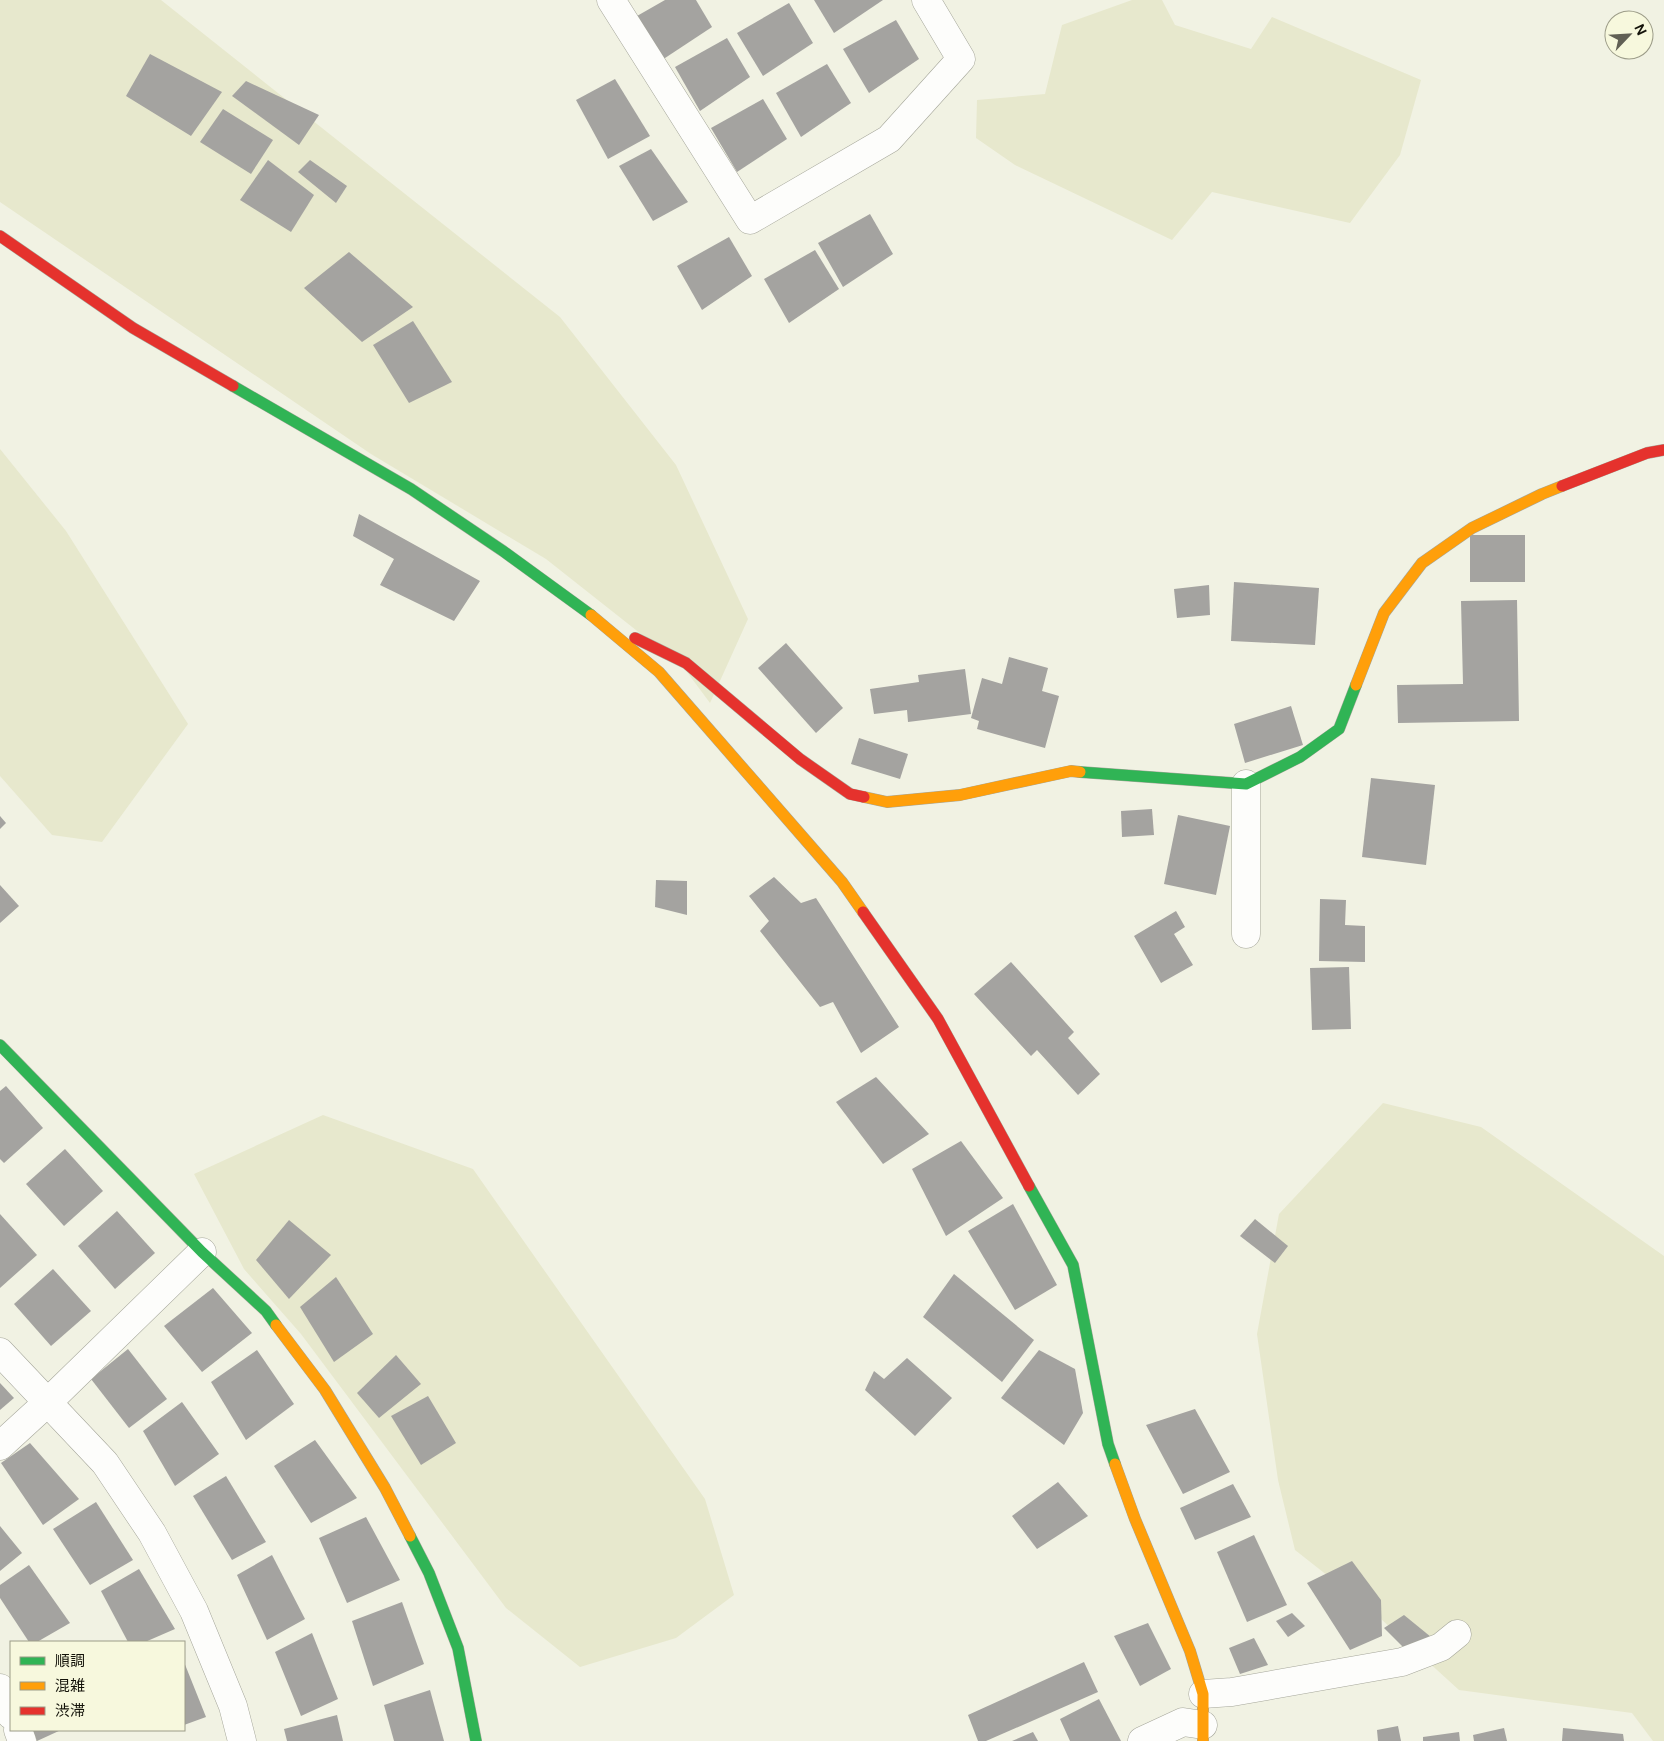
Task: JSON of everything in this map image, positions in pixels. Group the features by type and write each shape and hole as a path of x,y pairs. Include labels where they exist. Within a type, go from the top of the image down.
{"street":[{"path":"611,0 750,220 889,139 961,59 926,0"},
{"path":"0,236 133,328 411,489 503,551 600,621 659,672 842,882 938,1019 1073,1264 1108,1444 1135,1519 1190,1651 1204,1694 1203,1733 1183,1722 1142,1741"},
{"path":"600,621 686,663 800,759 850,794 887,802 960,795 1071,771 1246,784 1300,757 1339,729 1384,613 1422,563 1472,528 1542,494 1647,453 1664,450"},
{"path":"1246,784 1246,934"},
{"path":"0,1045 202,1252 266,1311 325,1390 385,1488 429,1573 458,1648 476,1741"},
{"path":"0,1446 48,1402 202,1252"},
{"path":"0,1352 105,1463 152,1533 194,1610 233,1706 242,1741"},
{"path":"1204,1694 1232,1692 1402,1662 1441,1647 1457,1634"},
{"path":"0,1688 10,1713"}],"green space":[{"path":"0,0 161,0 560,317 676,465 748,619 710,703 684,668 546,559 371,454 0,202"},
{"path":"1132,0 1162,0 1175,25 1251,49 1272,17 1421,80 1400,155 1350,223 1212,192 1172,240 1015,165 976,138 977,100 1045,94 1062,25"},
{"path":"0,449 66,531 188,724 102,842 52,835 0,776"},
{"path":"1383,1103 1481,1127 1664,1256 1664,1741 1653,1741 1632,1713 1459,1690 1370,1609 1295,1550 1278,1480 1257,1334 1279,1214"},
{"path":"323,1115 473,1169 705,1499 734,1595 676,1638 580,1667 506,1608 301,1334 244,1269 194,1174"}],"building":[{"path":"665,0 696,0 712,27 662,60 637,16"},
{"path":"814,0 883,0 834,33"},
{"path":"789,3 813,43 763,76 737,33"},
{"path":"896,20 919,59 869,93 843,49"},
{"path":"727,38 750,77 700,111 675,67"},
{"path":"150,54 222,92 191,136 126,96"},
{"path":"827,64 851,103 801,137 776,93"},
{"path":"615,79 650,136 608,159 576,100"},
{"path":"246,81 319,115 299,145 232,96"},
{"path":"763,99 787,139 737,172 711,128"},
{"path":"223,109 273,140 251,174 200,142"},
{"path":"651,149 688,202 653,221 619,166"},
{"path":"268,160 314,195 291,232 240,200"},
{"path":"310,160 347,186 336,203 298,172"},
{"path":"870,214 893,254 843,287 818,243"},
{"path":"729,237 752,276 702,310 677,266"},
{"path":"815,250 839,289 789,323 764,279"},
{"path":"349,252 413,307 362,342 304,288"},
{"path":"413,321 452,382 409,403 373,345"},
{"path":"359,514 480,581 454,621 380,585 394,559 353,536"},
{"path":"1470,535 1525,535 1525,582 1470,582"},
{"path":"1234,582 1319,588 1315,645 1231,641"},
{"path":"1209,585 1210,615 1177,618 1174,589"},
{"path":"1517,600 1519,721 1398,723 1397,685 1463,684 1461,601"},
{"path":"786,643 843,708 816,733 758,668"},
{"path":"1009,657 1048,668 1042,691 1059,696 1045,748 977,729 979,721 971,718 982,678 1002,684"},
{"path":"965,669 971,714 908,722 907,710 874,714 870,689 919,682 918,675"},
{"path":"1291,706 1303,745 1245,763 1234,724"},
{"path":"859,738 908,754 900,779 851,764"},
{"path":"1371,778 1435,785 1426,865 1362,857"},
{"path":"1152,809 1154,835 1122,837 1121,811"},
{"path":"1178,815 1230,826 1216,895 1164,884"},
{"path":"0,816 6,823 0,829"},
{"path":"774,877 801,903 816,898 899,1027 861,1053 833,1002 820,1007 760,931 769,921 749,896"},
{"path":"656,880 687,881 687,915 655,907"},
{"path":"0,885 19,906 0,923"},
{"path":"1320,899 1346,900 1345,925 1365,926 1365,962 1319,961"},
{"path":"1176,911 1185,927 1174,934 1193,965 1161,983 1134,936"},
{"path":"1011,962 1074,1032 1068,1038 1100,1074 1078,1095 1037,1050 1031,1056 974,994"},
{"path":"1349,967 1351,1029 1312,1030 1310,968"},
{"path":"876,1077 929,1134 883,1164 836,1102"},
{"path":"6,1086 43,1128 4,1163 0,1159 0,1091"},
{"path":"961,1141 1003,1198 946,1236 912,1169"},
{"path":"65,1149 103,1191 64,1226 26,1184"},
{"path":"1013,1204 1057,1285 1015,1310 968,1231"},
{"path":"117,1211 155,1253 115,1289 78,1246"},
{"path":"0,1214 37,1255 0,1288"},
{"path":"1255,1219 1288,1246 1275,1263 1240,1236"},
{"path":"289,1220 331,1255 289,1299 256,1260"},
{"path":"53,1269 91,1311 51,1346 14,1304"},
{"path":"954,1274 1034,1340 1002,1382 923,1317"},
{"path":"336,1277 373,1334 334,1362 300,1307"},
{"path":"213,1288 252,1333 202,1372 164,1326"},
{"path":"128,1349 167,1399 129,1428 91,1379"},
{"path":"257,1350 294,1404 246,1440 211,1382"},
{"path":"1039,1350 1075,1369 1083,1413 1064,1445 1001,1398"},
{"path":"396,1355 421,1384 379,1418 357,1393"},
{"path":"907,1358 952,1398 915,1436 865,1390 874,1371 884,1379"},
{"path":"0,1383 14,1398 0,1410"},
{"path":"428,1396 456,1443 421,1465 391,1416"},
{"path":"182,1402 219,1454 175,1486 143,1431"},
{"path":"1195,1409 1230,1472 1183,1494 1146,1425"},
{"path":"315,1440 357,1498 311,1523 274,1466"},
{"path":"30,1443 79,1499 43,1525 1,1463"},
{"path":"226,1476 266,1542 232,1560 193,1496"},
{"path":"1058,1482 1088,1516 1037,1549 1012,1516"},
{"path":"1233,1484 1251,1517 1195,1540 1180,1508"},
{"path":"96,1502 133,1560 90,1585 53,1529"},
{"path":"366,1517 400,1580 347,1603 319,1538"},
{"path":"0,1526 22,1553 0,1571"},
{"path":"1254,1535 1287,1605 1247,1622 1217,1552"},
{"path":"272,1555 305,1619 267,1640 237,1575"},
{"path":"1352,1561 1381,1600 1382,1636 1350,1650 1307,1583"},
{"path":"29,1565 70,1623 39,1641 28,1641 0,1598 0,1585"},
{"path":"139,1569 175,1629 147,1641 127,1641 101,1591"},
{"path":"402,1602 424,1664 373,1686 352,1621"},
{"path":"1292,1613 1305,1626 1288,1637 1276,1621"},
{"path":"1404,1615 1431,1637 1409,1653 1384,1628"},
{"path":"1148,1623 1171,1669 1140,1686 1114,1636"},
{"path":"312,1633 338,1699 301,1716 275,1652"},
{"path":"1254,1638 1268,1665 1240,1674 1229,1648"},
{"path":"1084,1662 1098,1692 986,1741 978,1741 968,1715"},
{"path":"185,1664 206,1717 185,1725"},
{"path":"430,1690 444,1741 394,1741 384,1705"},
{"path":"1099,1699 1121,1741 1070,1741 1060,1719"},
{"path":"337,1715 343,1741 287,1741 284,1729"},
{"path":"1398,1726 1401,1741 1378,1741 1377,1730"},
{"path":"1504,1728 1507,1741 1474,1741 1473,1735"},
{"path":"1563,1728 1623,1734 1624,1741 1562,1741"},
{"path":"32,1731 59,1731 37,1741"},
{"path":"1033,1732 1038,1741 1012,1741"},
{"path":"1459,1732 1460,1741 1423,1741 1423,1737"}],"traffic: fast":[{"path":"233,386 411,489 503,551 591,615"},
{"path":"1080,772 1246,784 1300,757 1339,729 1356,685"},
{"path":"0,1045 202,1252 266,1311 276,1325"},
{"path":"1029,1186 1073,1265 1108,1444 1115,1464"},
{"path":"410,1536 429,1573 458,1648 476,1741"}],"traffic: slow":[{"path":"1356,685 1384,613 1422,563 1472,528 1562,486"},
{"path":"591,615 659,672 842,882 863,912"},
{"path":"864,797 887,802 960,795 1071,771 1080,772"},
{"path":"276,1325 325,1390 385,1488 410,1536"},
{"path":"1115,1464 1135,1519 1190,1651 1203,1694 1203,1741"}],"traffic: jam":[{"path":"0,236 133,328 233,386"},
{"path":"1562,486 1647,453 1664,450"},
{"path":"635,638 686,663 800,759 850,794 864,797"},
{"path":"863,912 938,1019 1029,1186"}]}
